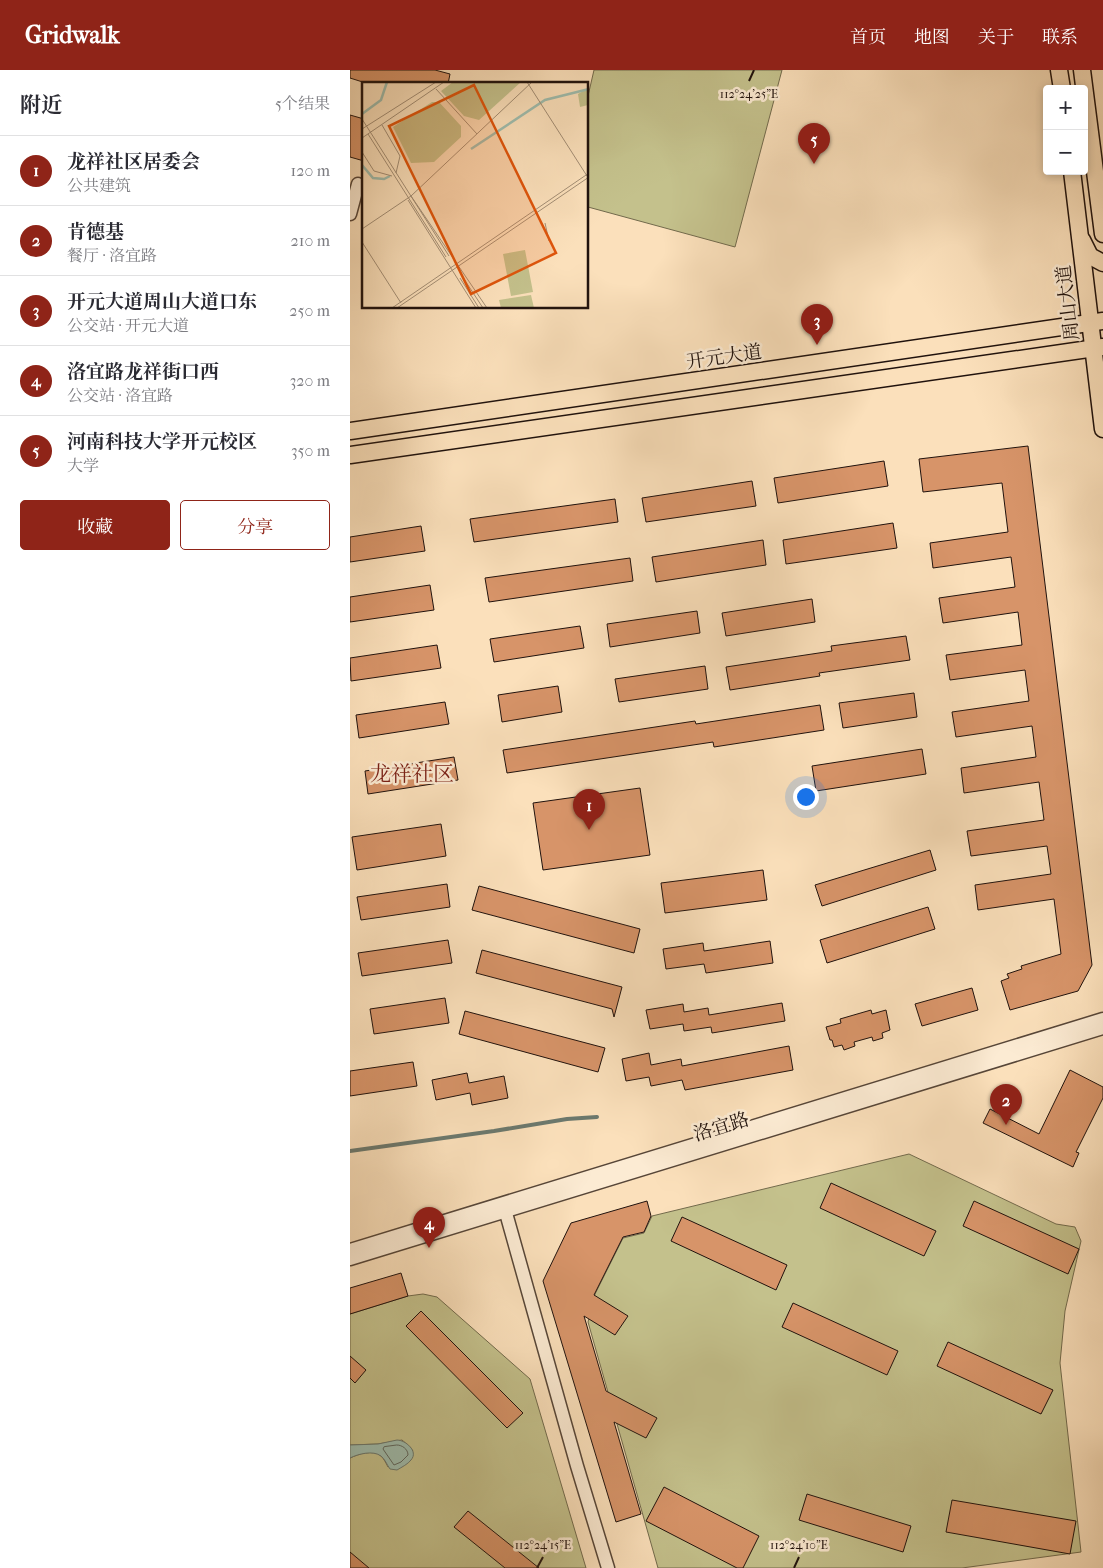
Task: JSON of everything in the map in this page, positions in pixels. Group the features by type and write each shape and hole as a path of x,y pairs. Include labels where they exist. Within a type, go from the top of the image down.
{"main road":[{"path":"1059,70 1061,85"},
{"path":"1082,70 1103,234"},
{"name":"周山大道","path":"1072,175 1080,236 1097,322 1103,429"},
{"path":"1080,236 1090,256 1103,263"},
{"name":"开元大道","path":"350,431 1097,322"},
{"path":"350,455 1098,347"}],"street":[{"path":"350,214 358,184"},
{"name":"洛宜路","path":"350,1259 505,1208 1103,1019"},
{"name":"洛宜路","path":"350,1250 505,1208 1103,1028"},
{"path":"505,1208 577,1466 608,1568"}],"shaded area":[{"path":"594,70 782,70 735,247 589,207 589,92"},
{"path":"909,1154 1056,1224 1075,1227 1081,1241 1065,1311 1060,1363 1081,1552 962,1568 658,1568 588,1322 595,1294 623,1238 644,1233 652,1216"},
{"path":"423,1294 437,1297 530,1379 586,1568 350,1568 350,1458 361,1454 374,1453 381,1456 388,1467 413,1451 402,1440 378,1444 350,1445 350,1314 408,1296"}],"water":[{"path":"397,1440 410,1447 413,1457 397,1470 390,1469 378,1454 361,1454 350,1458 350,1445 378,1444"}],"building":[{"path":"350,70 435,70 450,74 448,82 363,82 350,78"},
{"path":"350,115 362,118 362,160 350,157"},
{"path":"1028,446 1092,965 1078,991 1010,1010 1001,981 1009,978 1007,974 1022,969 1021,966 1061,954 1054,899 978,910 975,885 1051,874 1047,846 971,856 967,831 1044,820 1039,782 964,793 961,768 1036,757 1032,726 956,737 952,712 1029,701 1025,670 950,680 946,655 1022,645 1018,612 943,623 939,598 1015,587 1011,557 933,568 930,543 1008,532 1002,483 923,492 919,459"},
{"path":"884,461 888,486 778,503 774,478"},
{"path":"752,481 756,506 646,522 642,498"},
{"path":"615,499 618,522 474,542 470,519"},
{"path":"893,523 897,548 786,564 783,540"},
{"path":"421,526 425,551 350,562 350,537"},
{"path":"763,540 766,565 656,582 652,557"},
{"path":"630,558 633,581 489,602 485,578"},
{"path":"430,585 434,610 350,622 350,597"},
{"path":"812,599 815,622 726,636 722,613"},
{"path":"697,611 700,633 610,647 607,624"},
{"path":"580,626 584,648 494,662 490,639"},
{"path":"906,636 910,660 819,673 820,676 730,690 726,667 832,651 831,646"},
{"path":"437,645 441,668 351,681 350,658"},
{"path":"705,666 708,689 619,702 615,679"},
{"path":"558,686 562,712 502,722 498,695"},
{"path":"914,693 917,717 843,728 839,703"},
{"path":"445,702 449,724 359,738 356,715"},
{"path":"820,705 824,730 714,747 713,742 507,773 503,750 695,721 696,724"},
{"path":"922,749 926,774 816,791 812,766"},
{"path":"454,757 458,780 368,794 365,771"},
{"path":"640,788 650,855 543,870 533,803"},
{"path":"441,824 446,856 357,870 352,837"},
{"path":"930,850 936,870 822,906 815,885"},
{"path":"763,870 767,900 665,913 661,883"},
{"path":"447,884 450,907 361,920 357,897"},
{"path":"479,886 640,929 634,953 472,910"},
{"path":"928,907 935,929 827,963 820,940"},
{"path":"448,940 452,963 362,976 358,953"},
{"path":"770,941 773,963 706,973 704,964 666,969 663,949 703,943 704,951"},
{"path":"482,950 622,987 614,1017 612,1009 476,973"},
{"path":"972,988 978,1010 922,1026 915,1004"},
{"path":"445,998 449,1023 374,1034 370,1009"},
{"path":"782,1003 785,1021 712,1033 711,1027 684,1031 683,1024 650,1029 646,1010 683,1004 684,1012 708,1008 709,1015"},
{"path":"871,1010 872,1014 886,1010 890,1030 882,1033 883,1038 873,1041 872,1037 854,1042 855,1046 844,1050 842,1045 834,1047 826,1027 841,1023 840,1019"},
{"path":"465,1011 605,1048 598,1072 459,1034"},
{"path":"789,1046 793,1070 685,1090 682,1080 651,1086 649,1077 626,1081 622,1059 649,1053 651,1065 681,1059 682,1066"},
{"path":"413,1062 417,1086 350,1096 350,1071"},
{"path":"1070,1070 1103,1087 1103,1098 1076,1152 1079,1153 1073,1167 983,1123 990,1109 1039,1134"},
{"path":"467,1073 469,1083 504,1076 508,1098 472,1105 470,1093 436,1100 432,1080"},
{"path":"831,1183 936,1231 924,1256 820,1208"},
{"path":"647,1201 651,1216 644,1232 623,1237 594,1295 628,1316 615,1335 584,1316 606,1391 657,1418 646,1438 614,1422 641,1514 616,1522 543,1281 571,1223"},
{"path":"974,1201 1079,1249 1068,1274 963,1226"},
{"path":"682,1217 787,1265 776,1290 671,1241"},
{"path":"401,1273 408,1296 350,1314 350,1288"},
{"path":"793,1303 898,1351 887,1375 782,1327"},
{"path":"421,1311 523,1413 507,1428 406,1326"},
{"path":"948,1342 1053,1390 1041,1414 937,1366"},
{"path":"350,1356 366,1370 355,1383 350,1378"},
{"path":"664,1487 759,1536 743,1568 737,1568 646,1521"},
{"path":"807,1494 911,1526 903,1552 799,1520"},
{"path":"952,1500 1076,1521 1070,1554 946,1532"},
{"path":"468,1511 539,1568 505,1568 454,1527"},
{"path":"350,1552 369,1568 350,1568"}],"waterway":[{"path":"350,1151 567,1119 597,1117"}],"place":[{"name":"河南科技大学开元校区","path":"814,164"},
{"name":"开元大道周山大道口东","path":"817,345"},
{"name":"龙祥社区居委会","path":"589,830"},
{"name":"肯德基","path":"1006,1125"},
{"name":"洛宜路龙祥街口西","path":"429,1248"}],"district":[{"name":"龙祥社区","path":"412,774"}]}
